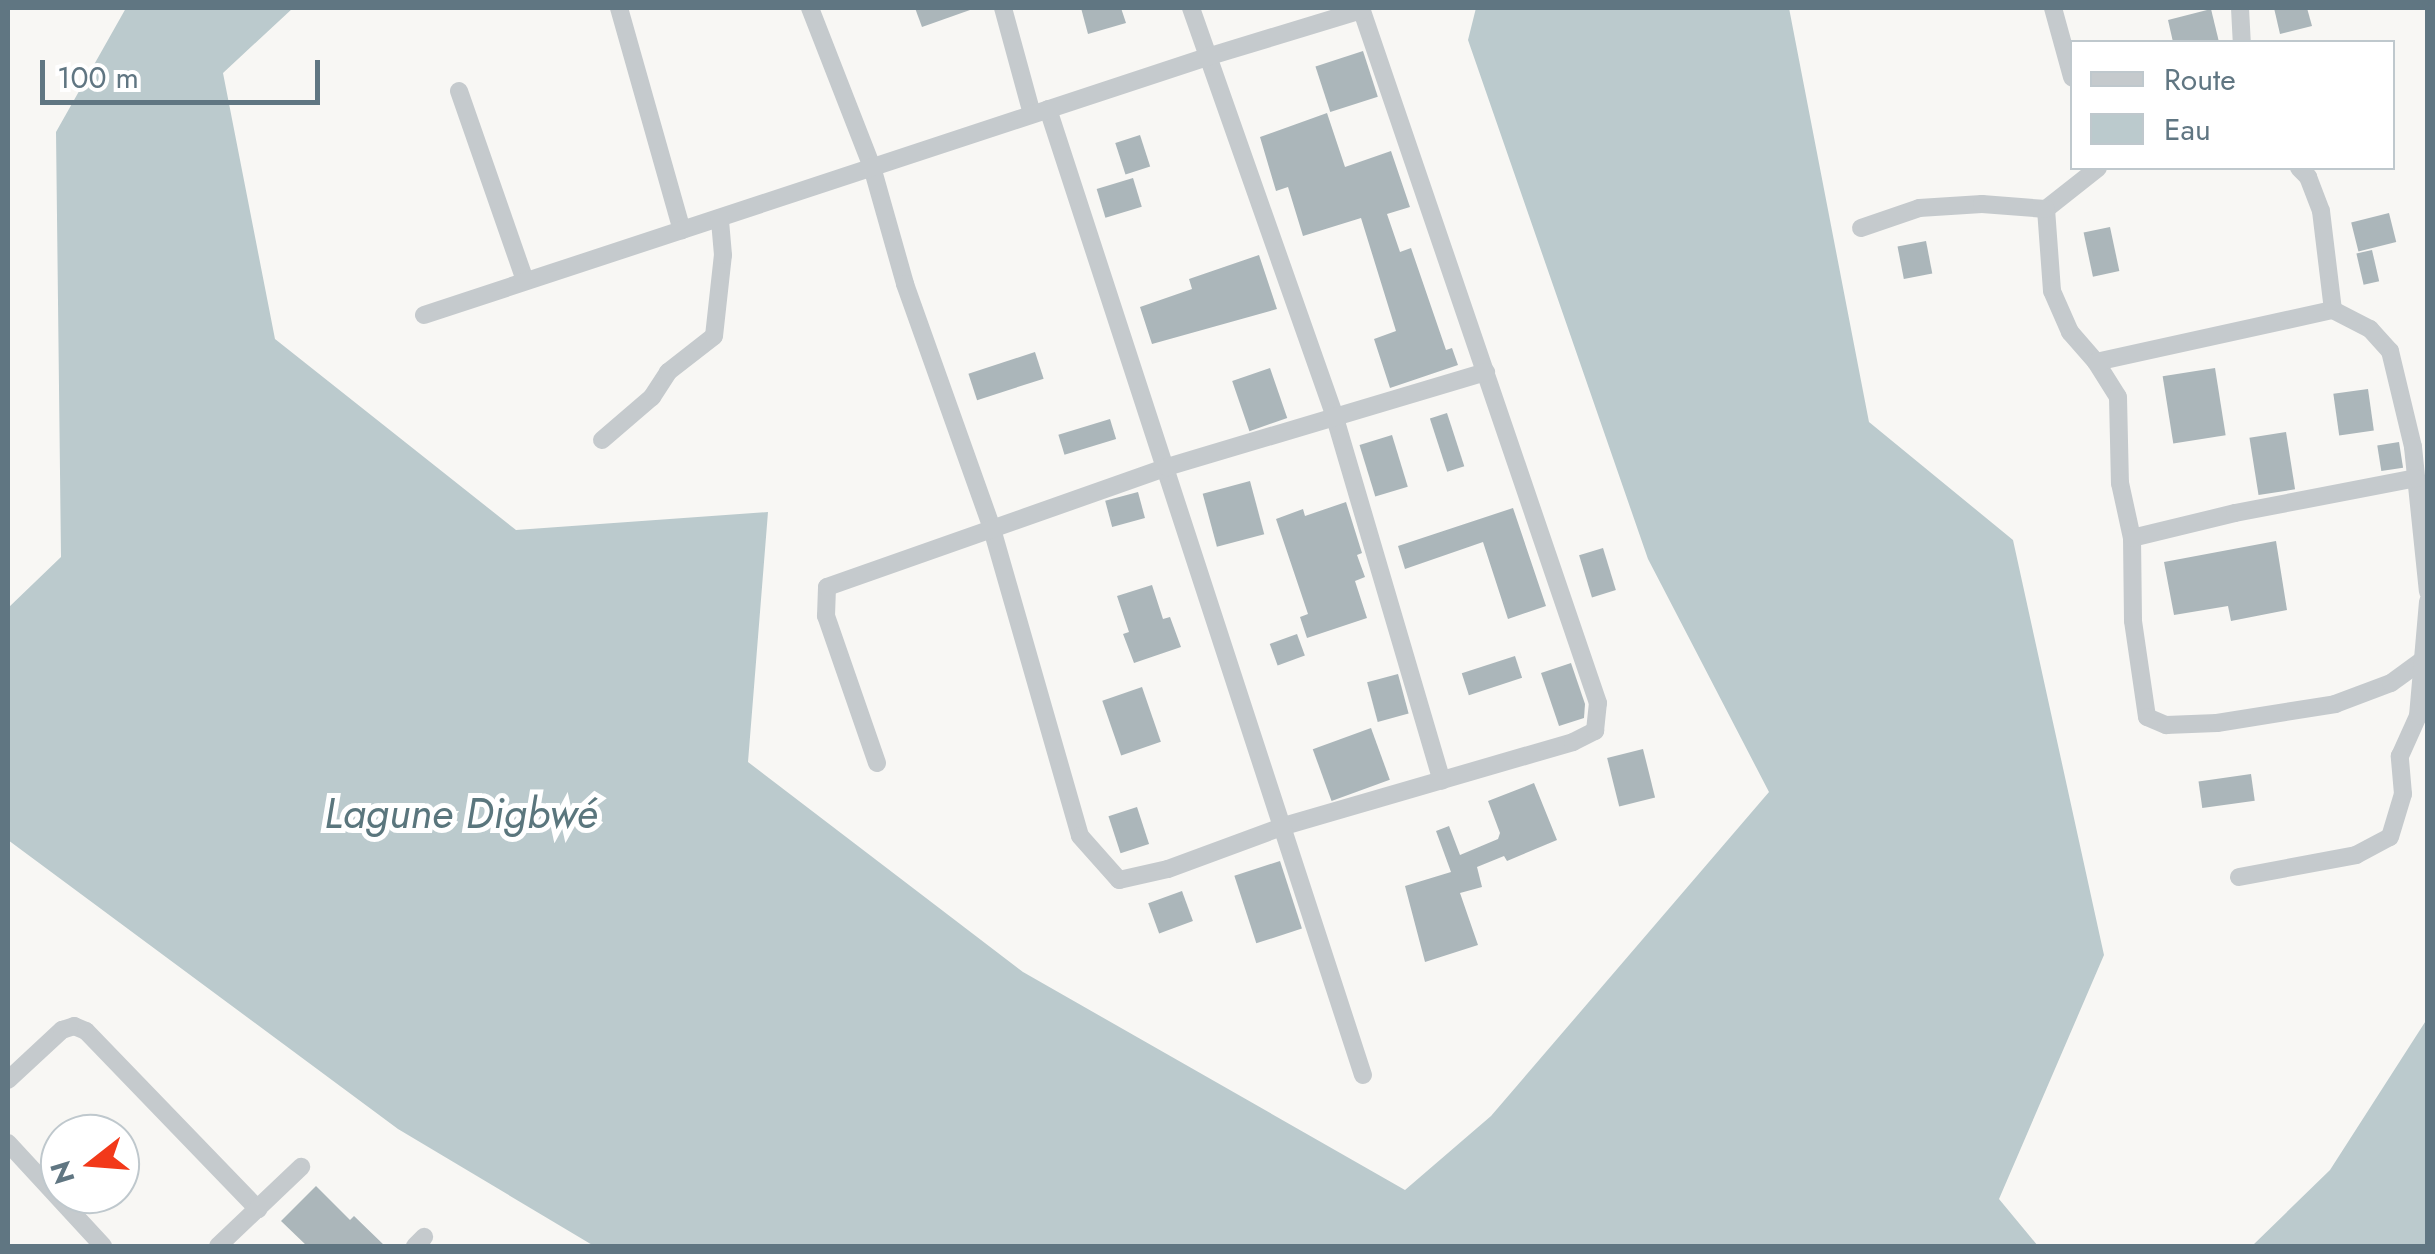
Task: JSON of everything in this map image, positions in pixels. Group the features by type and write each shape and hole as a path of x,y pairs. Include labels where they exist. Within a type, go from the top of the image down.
{"street":[{"path":"619,8 682,230"},
{"path":"424,315 720,218 872,167 1040,112 1207,56 1362,9 1598,702 1595,731 1573,742 1284,826 1143,876 1119,880 1080,836 992,529 904,284 872,167 810,8"},
{"path":"1002,8 1166,468 1363,1075"},
{"path":"1192,8 1336,418 1442,781"},
{"path":"2053,8 2070,71"},
{"path":"2240,8 2242,40"},
{"path":"459,91 525,281"},
{"path":"1861,228 1919,208 1982,204 2046,209 2095,170"},
{"path":"2301,170 2308,177 2321,212 2333,310"},
{"path":"2046,209 2052,290 2070,332 2118,396 2120,483 2132,538 2141,694 2147,717 2166,725 2217,723 2335,704 2391,684 2424,658"},
{"path":"602,440 652,397 668,372 714,336 723,255 720,218"},
{"path":"2096,362 2333,310 2370,329 2390,351 2416,478 2428,592"},
{"path":"877,763 826,616 826,587 1166,468 1486,372"},
{"path":"2132,538 2235,513 2416,478"},
{"path":"2239,878 2356,854 2390,836 2404,794 2400,756 2418,716 2428,600"},
{"path":"8,1080 62,1030 74,1026 86,1032 258,1208"},
{"path":"8,1143 103,1246"},
{"path":"218,1246 301,1167"}],"water":[{"name":"Lagune Digbwé","path":"126,8 293,8 223,73 275,339 516,530 768,512 748,762 1023,972 1405,1190 1491,1116 1769,792 1648,559 1468,40 1476,8 1789,8 1869,422 2013,540 2104,955 1999,1199 2038,1246 594,1246 398,1129 8,840 8,608 61,557 56,132"},
{"path":"2427,1019 2427,1246 2252,1246 2330,1170"}],"building":[{"path":"915,8 970,8 970,10 922,27"},
{"path":"1081,8 1121,8 1126,23 1088,34"},
{"path":"2274,8 2307,8 2312,26 2280,34"},
{"path":"2211,9 2219,40 2173,40 2168,20"},
{"path":"1363,51 1378,97 1330,112 1315,66"},
{"path":"1327,113 1345,167 1391,151 1410,207 1387,214 1400,252 1411,248 1446,350 1452,348 1458,365 1390,388 1374,339 1396,331 1361,218 1303,236 1288,187 1276,191 1260,137"},
{"path":"1140,135 1150,166 1125,174 1115,143"},
{"path":"1133,178 1142,207 1105,218 1097,189"},
{"path":"2389,213 2396,242 2358,252 2351,222"},
{"path":"2110,227 2119,271 2093,277 2084,233"},
{"path":"1926,241 1932,273 1904,279 1898,247"},
{"path":"2372,250 2379,281 2364,285 2356,254"},
{"path":"1259,255 1277,309 1152,344 1140,307 1192,289 1189,279"},
{"path":"1035,352 1044,379 977,400 968,374"},
{"path":"1270,368 1287,418 1249,431 1232,381"},
{"path":"2215,368 2226,435 2173,443 2163,376"},
{"path":"2368,389 2374,431 2339,435 2333,394"},
{"path":"1447,413 1464,466 1447,472 1430,419"},
{"path":"1110,419 1116,439 1064,455 1058,435"},
{"path":"2286,432 2295,489 2259,495 2249,438"},
{"path":"1392,435 1408,487 1375,497 1359,445"},
{"path":"2399,442 2403,468 2381,471 2377,445"},
{"path":"1250,481 1264,534 1217,547 1203,494"},
{"path":"1138,492 1145,518 1112,527 1105,501"},
{"path":"1346,502 1362,553 1357,555 1365,577 1355,581 1367,618 1307,638 1300,617 1308,614 1276,519 1303,509 1305,516"},
{"path":"1513,508 1546,606 1508,619 1483,542 1405,569 1398,546"},
{"path":"2276,541 2287,610 2231,621 2228,606 2174,615 2164,562"},
{"path":"1603,548 1616,590 1592,597 1579,555"},
{"path":"1152,585 1163,619 1170,617 1181,647 1134,663 1123,634 1129,632 1117,596"},
{"path":"1297,634 1305,656 1278,666 1270,644"},
{"path":"1515,656 1522,678 1469,695 1462,673"},
{"path":"1571,663 1585,704 1584,718 1559,726 1541,673"},
{"path":"1398,674 1409,714 1378,722 1367,682"},
{"path":"1142,687 1161,742 1121,756 1102,701"},
{"path":"1371,728 1390,780 1332,801 1313,749"},
{"path":"1643,749 1655,798 1619,806 1607,758"},
{"path":"2251,774 2255,801 2202,808 2199,781"},
{"path":"1534,783 1557,840 1507,861 1504,856 1477,867 1482,887 1460,893 1478,945 1425,962 1405,886 1451,872 1436,831 1449,826 1460,855 1498,839 1500,833 1488,801"},
{"path":"1137,807 1149,844 1121,853 1108,816"},
{"path":"1280,861 1302,929 1256,943 1234,876"},
{"path":"1182,891 1193,921 1159,933 1148,903"},
{"path":"316,1186 350,1220 354,1216 385,1246 307,1246 281,1221"}]}
